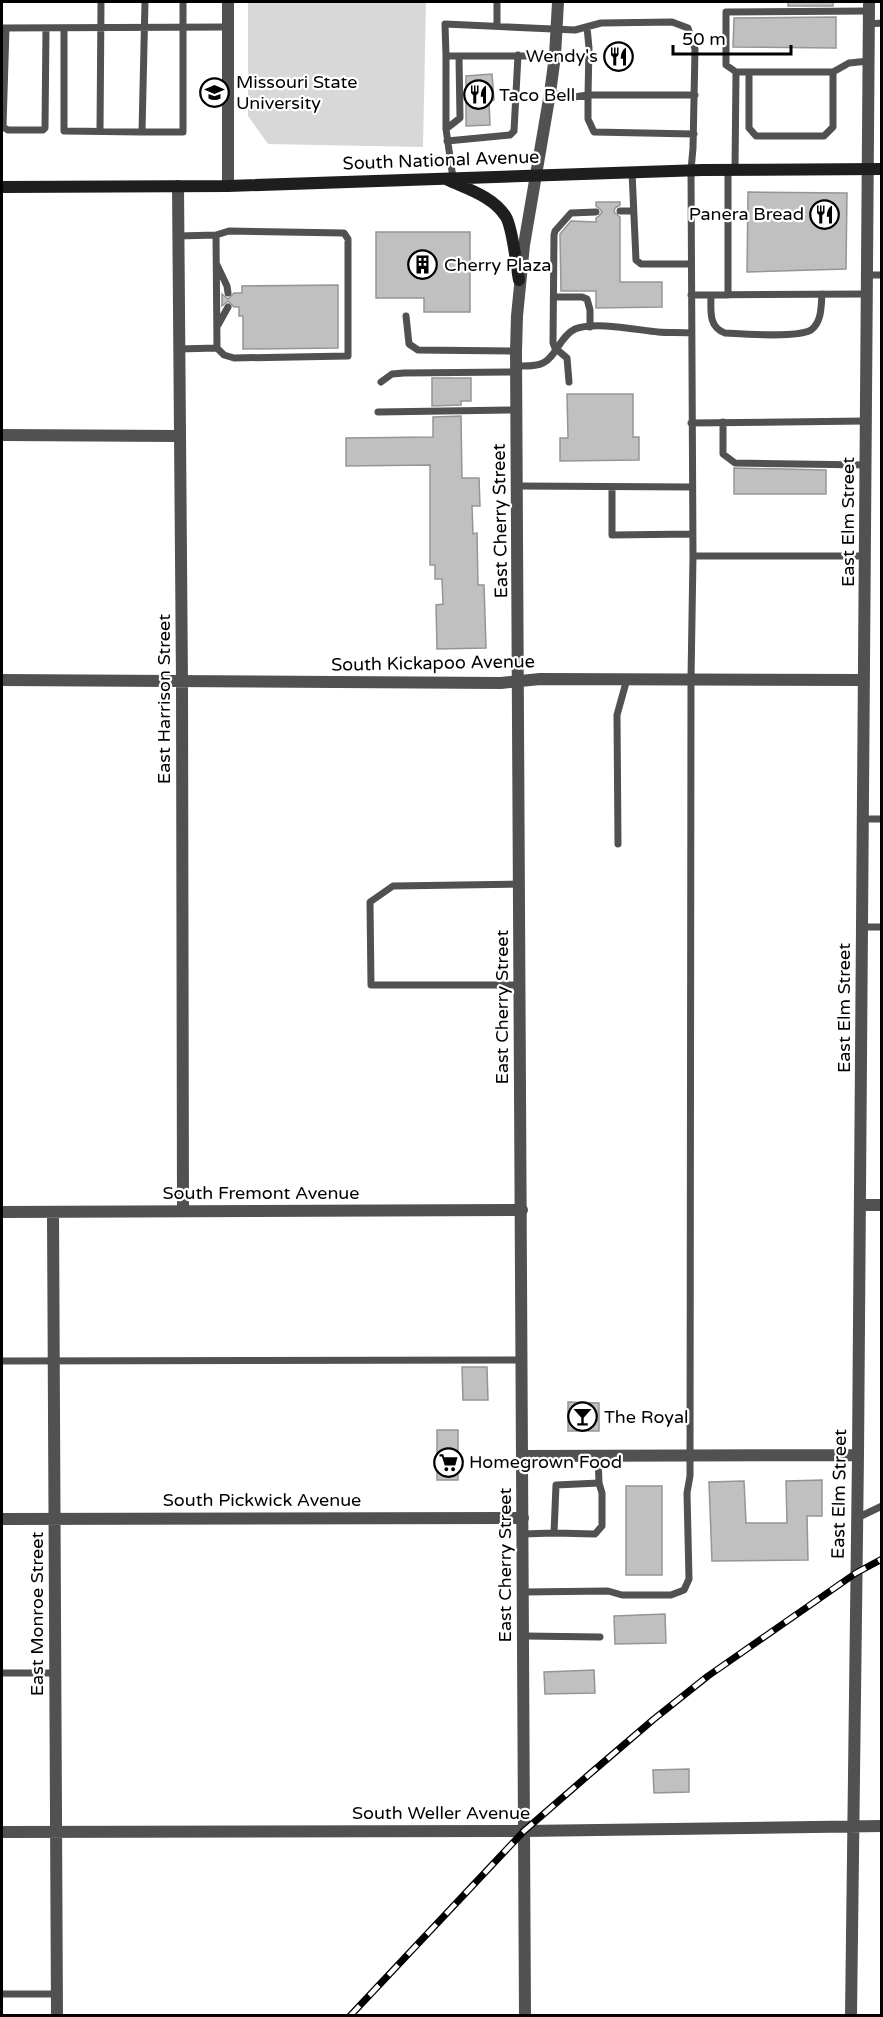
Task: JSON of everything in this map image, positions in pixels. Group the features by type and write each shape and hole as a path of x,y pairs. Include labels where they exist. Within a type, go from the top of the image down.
{"main road":[{"name":"South National Avenue","path":"2,187 228,186 691,170 882,170"},
{"path":"448,178 498,206 503,213 507,219 519,280"}],"street":[{"path":"228,2 228,186"},
{"name":"East Cherry Street","path":"525,2016 516,351 519,280 550,93 558,2"},
{"name":"East Elm Street","path":"851,2016 863,927 869,61 872,15"},
{"name":"East Harrison Street","path":"178,186 183,1211"},
{"path":"2,435 178,436"},
{"name":"South Kickapoo Avenue","path":"2,680 501,683 540,679 864,680"},
{"path":"860,1205 882,1205"},
{"name":"South Fremont Avenue","path":"2,1212 522,1210"},
{"name":"East Monroe Street","path":"53,1213 57,2016"},
{"path":"523,1456 858,1455"},
{"name":"South Pickwick Avenue","path":"2,1519 523,1518"},
{"name":"South Weller Avenue","path":"2,1832 524,1832 882,1826"}],"lane":[{"path":"100,131 102,2"},
{"path":"142,132 145,2"},
{"path":"64,28 64,131 183,132 183,2"},
{"path":"497,2 497,26"},
{"path":"739,2 739,11"},
{"path":"869,61 849,63 833,72 736,72 726,65 726,12 872,15"},
{"path":"448,178 445,24 575,30 601,23 672,22 688,28 695,49 694,134 691,170 693,556 690,1455 687,1493 689,1579 684,1590 671,1595 622,1595 608,1591 524,1592"},
{"path":"46,28 45,128 43,130 8,130 3,127 4,28 228,27"},
{"path":"587,27 590,48 588,119 594,132 694,134"},
{"path":"447,141 510,135 514,131 518,55"},
{"path":"446,56 555,56"},
{"path":"446,129 460,118 459,57"},
{"path":"728,295 736,72"},
{"path":"749,72 749,128 756,136 824,136 833,127 833,72"},
{"path":"550,93 574,97 695,95"},
{"path":"632,172 636,260 641,264 691,264"},
{"path":"620,211 633,211"},
{"path":"569,382 567,358 555,348 553,343 555,231 571,213 596,212"},
{"path":"178,236 216,236 229,231 344,233 348,239 348,356 234,358 224,355 217,348 216,236"},
{"path":"216,262 228,293"},
{"path":"867,275 882,275"},
{"path":"711,295 712,320 718,331 792,334 804,333 813,329 821,312 822,294"},
{"path":"691,295 867,294"},
{"path":"554,297 587,299 590,310 590,327"},
{"path":"216,327 228,307"},
{"path":"406,316 409,344 413,348 426,351 516,351"},
{"path":"381,382 392,374 516,369 542,364 549,360 555,348 573,330 590,327 636,327 658,332 691,333"},
{"path":"178,349 217,348"},
{"path":"378,412 516,410"},
{"path":"691,423 866,421"},
{"path":"723,422 723,454 735,464 866,465"},
{"path":"518,486 692,487"},
{"path":"612,487 612,535 692,534"},
{"path":"693,556 865,556"},
{"path":"618,844 616,714 627,679"},
{"path":"863,819 882,819"},
{"path":"520,884 393,886 370,902 371,985 520,986"},
{"path":"863,927 882,927"},
{"path":"2,1361 523,1360"},
{"path":"523,1534 595,1534 602,1526 602,1493 599,1483 598,1456"},
{"path":"554,1533 556,1485 599,1483"},
{"path":"857,1518 882,1506"},
{"path":"524,1636 600,1637"},
{"path":"2,1673 55,1673"},
{"path":"2,1994 57,1994"}],"shaded area":[{"path":"248,2 426,2 423,147 268,144 248,116"}],"building":[{"path":"788,2 833,2 833,6 788,6"},
{"path":"836,17 836,48 733,47 734,18"},
{"name":"Taco Bell","path":"492,74 494,100 489,101 490,125 466,126 466,76"},
{"path":"748,192 847,193 846,269 747,272"},
{"path":"596,202 620,202 614,212 620,217 620,282 662,282 662,307 596,308 596,291 561,291 560,234 571,221 596,222 596,218 602,212 596,206"},
{"name":"Cherry Plaza","path":"376,232 470,232 470,312 424,312 424,298 376,298"},
{"path":"338,285 338,348 243,349 243,316 239,316 239,307 234,307 228,301 222,306 222,294 228,299 234,293 242,293 242,286"},
{"path":"432,378 471,378 471,401 461,401 461,405 432,406"},
{"path":"567,394 633,394 633,437 639,437 639,460 560,461 560,438 568,438"},
{"path":"461,416 462,478 479,478 480,506 472,506 473,534 477,533 478,585 484,585 486,648 437,649 436,605 443,604 442,579 435,579 435,565 430,565 430,465 346,466 346,438 433,437 433,417"},
{"path":"734,468 826,470 826,494 734,494"},
{"path":"462,1367 487,1367 488,1400 463,1400"},
{"name":"The Royal","path":"568,1402 599,1403 599,1431 568,1431"},
{"path":"437,1430 458,1430 458,1480 437,1480"},
{"path":"822,1480 822,1516 807,1516 808,1560 712,1561 709,1482 744,1481 746,1523 787,1523 786,1481"},
{"path":"626,1486 662,1486 662,1575 626,1575"},
{"path":"665,1614 666,1643 615,1644 614,1616"},
{"path":"594,1670 595,1693 545,1694 544,1672"},
{"path":"689,1769 689,1792 654,1793 653,1770"}],"railway":[{"path":"350,2016 524,1831 592,1772 708,1676 856,1573 882,1559"}],"place":[{"name":"Wendy's","path":"619,56"},
{"name":"Missouri State University","path":"215,92"},
{"name":"Taco Bell","path":"478,95"},
{"name":"Panera Bread","path":"825,214"},
{"name":"Cherry Plaza","path":"423,265"},
{"name":"The Royal","path":"583,1417"},
{"name":"Homegrown Food","path":"448,1462"}]}
